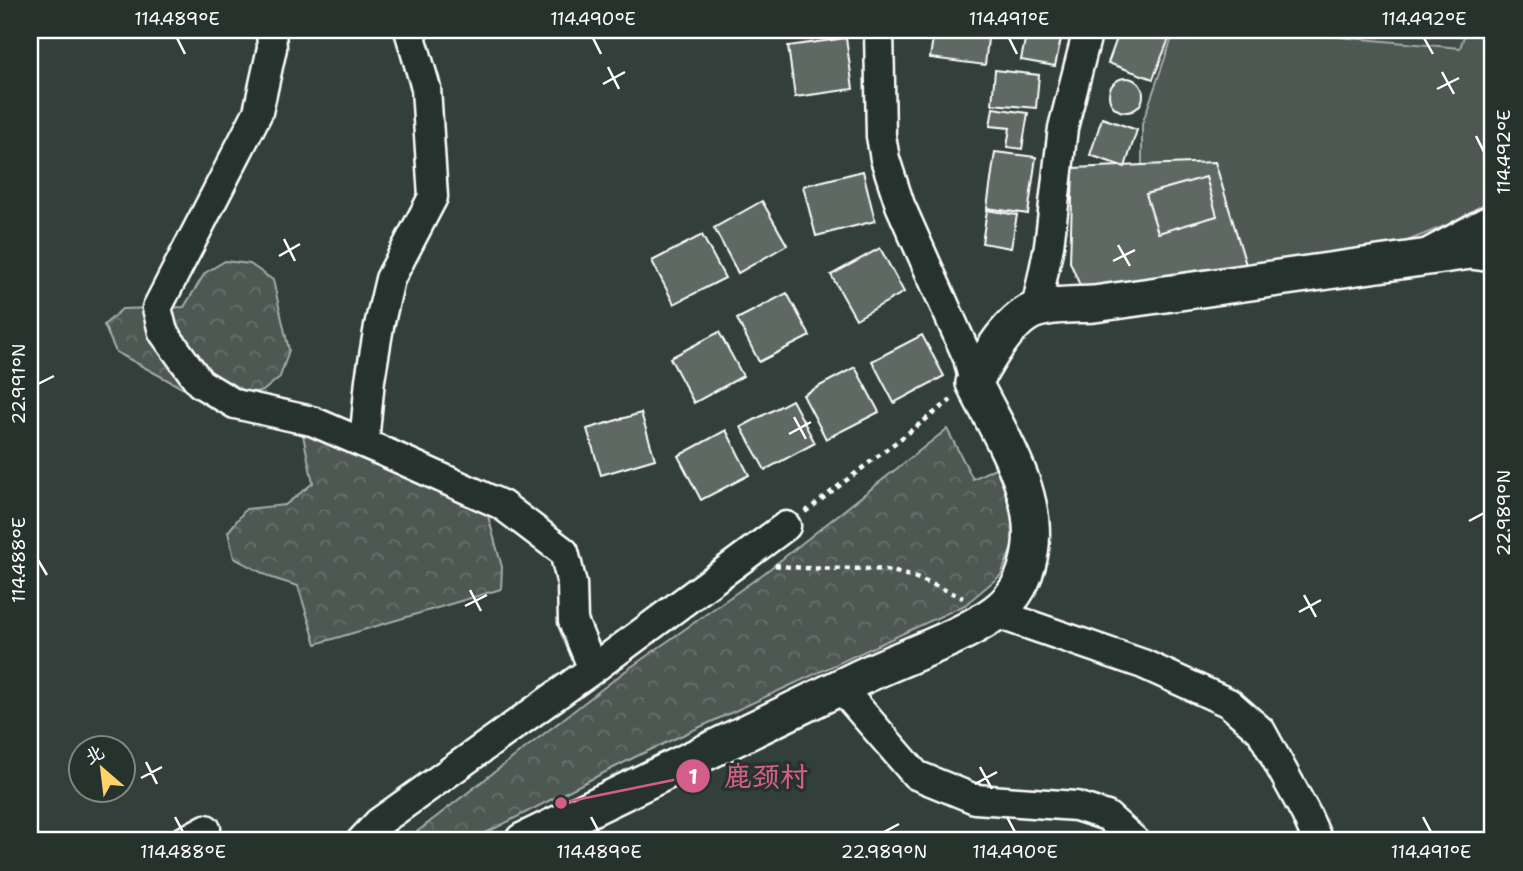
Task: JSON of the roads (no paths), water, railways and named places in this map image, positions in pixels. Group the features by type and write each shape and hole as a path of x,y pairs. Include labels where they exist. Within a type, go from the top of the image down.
{"street":[{"path":"271,30 272,48 258,112 157,308 163,332 200,383 235,404 312,421 502,505 564,552 572,584 573,621 593,669"},
{"path":"364,443 370,380 390,279 433,197 426,88 409,30"},
{"path":"523,841 840,687 973,626 995,613 1021,584 1028,566 1030,512 1018,474 974,383 968,358 900,205 885,159 881,136 879,30"},
{"path":"1036,309 1049,246 1063,128 1088,30"},
{"path":"1415,260 1493,218"},
{"path":"974,383 1005,334 1036,309 1094,304 1471,251 1493,254"},
{"path":"361,841 378,823 786,526"},
{"path":"995,613 1143,664 1229,703 1261,730 1318,841"},
{"path":"840,687 916,775 975,799 1076,806 1107,816 1135,841"}],"place":[{"name":"鹿颈村","path":"561,803"}]}
